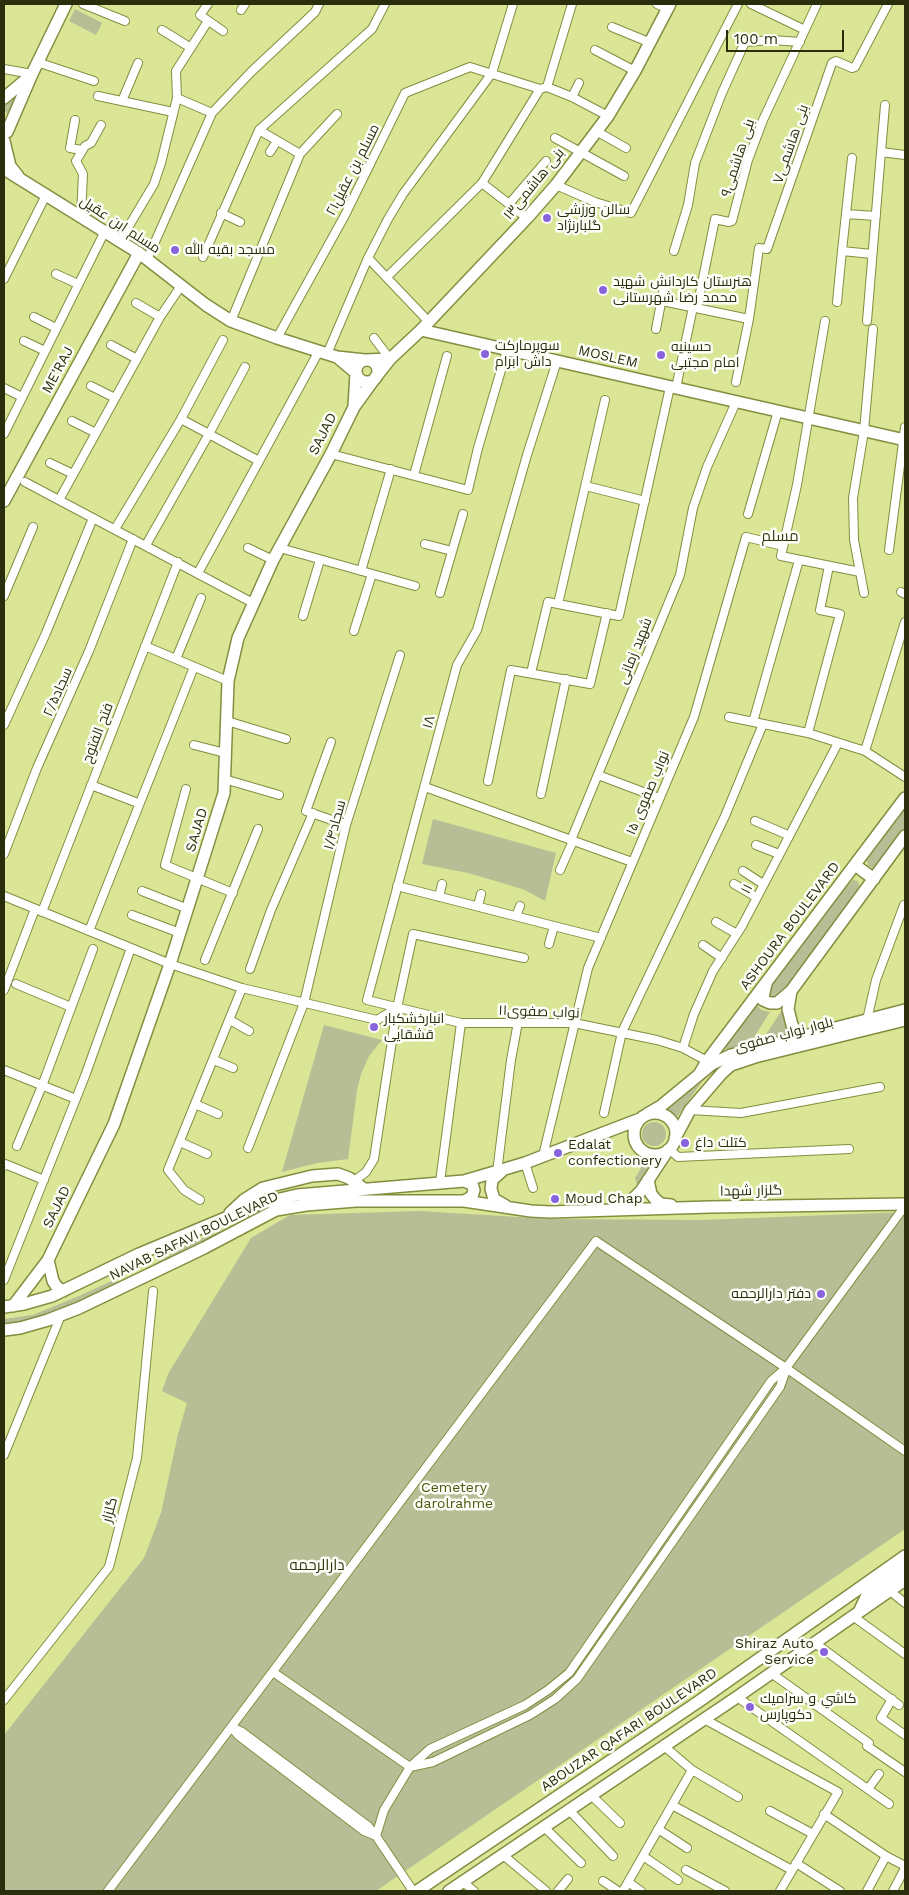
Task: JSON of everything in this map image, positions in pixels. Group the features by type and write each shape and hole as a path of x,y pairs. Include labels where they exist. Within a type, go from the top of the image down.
{"street":[{"path":"5,138 32,74 66,4"},
{"path":"83,4 125,21"},
{"path":"208,4 200,15 223,31"},
{"path":"143,256 212,113 251,72 315,12 319,4"},
{"path":"203,257 259,130 372,29 385,4"},
{"path":"198,573 259,461 328,354 368,258 404,194 492,73 513,4"},
{"path":"387,277 482,183 544,88 572,4"},
{"path":"556,185 595,202 632,213 738,4"},
{"path":"751,4 805,30"},
{"name":"بنی هاشمی۷","path":"749,319 759,248 767,249 832,63 836,61 852,68 855,67 888,4"},
{"name":"بنی هاشمی۱۳","path":"354,407 390,359 425,326 528,218 556,185 608,116 636,72 651,43 665,5"},
{"name":"بنی هاشمی۹","path":"695,308 715,219 732,221 751,152 763,120 800,42 814,5"},
{"path":"120,241 154,184 161,163 177,98 176,71 208,20"},
{"path":"612,27 651,43"},
{"path":"162,30 191,48"},
{"path":"674,251 688,205 695,163 722,93 745,42 772,40 800,42"},
{"path":"595,50 636,72"},
{"path":"38,62 94,81"},
{"path":"122,101 138,63"},
{"name":"مسلم بن عقیل۲۱","path":"276,338 345,215 405,93 470,67 572,97 608,116"},
{"path":"4,69 32,74"},
{"path":"4,98 32,74"},
{"path":"572,97 579,84"},
{"path":"98,96 174,112"},
{"path":"177,98 212,113"},
{"path":"867,321 885,105"},
{"path":"231,321 300,154 338,114"},
{"path":"4,119 8,127 5,138 10,166 20,180"},
{"path":"75,120 70,148 82,150"},
{"path":"81,216 83,174 76,161 85,146 91,143 101,125"},
{"path":"259,130 300,154"},
{"path":"596,131 626,148"},
{"path":"555,138 624,176"},
{"path":"270,152 277,140"},
{"path":"881,152 905,155"},
{"path":"836,302 852,158"},
{"path":"509,204 546,161"},
{"name":"مسلم ابن عقیل","path":"4,169 143,256 181,286 231,321 276,338 328,354 366,360 390,359"},
{"path":"482,183 528,218"},
{"path":"4,279 46,195"},
{"path":"221,213 240,222"},
{"path":"846,214 876,216"},
{"path":"4,434 105,231"},
{"path":"842,251 872,254"},
{"name":"ME'RAJ","path":"4,501 143,256"},
{"path":"368,258 387,277 425,326"},
{"path":"56,274 78,284"},
{"path":"59,500 160,317 181,286"},
{"path":"656,329 664,287"},
{"path":"662,301 749,319 736,382"},
{"path":"136,303 160,317"},
{"path":"531,673 548,602 619,616 652,468 695,308"},
{"path":"34,317 56,328"},
{"path":"825,321 810,419 780,556 860,572"},
{"name":"MOSLEM","path":"425,326 507,350 905,440"},
{"path":"864,593 854,540 853,498 864,431 873,329"},
{"path":"374,338 390,359"},
{"path":"115,529 181,419 222,340"},
{"path":"24,341 45,351"},
{"path":"111,345 137,360"},
{"path":"331,454 468,490 478,448 507,350"},
{"path":"328,354 356,374 363,381 375,378 377,368 372,362 366,360 357,366 356,374 354,407"},
{"path":"414,475 447,356"},
{"name":"۱۸","path":"367,1000 457,665 477,630 527,455 557,361"},
{"path":"146,546 245,367"},
{"path":"91,386 115,398"},
{"path":"4,388 22,396"},
{"path":"558,604 605,400"},
{"name":"شهید زمانی","path":"560,870 680,575 693,508 707,467 736,402"},
{"name":"SAJAD","path":"8,1307 48,1260 114,1124 170,964 224,793 228,681 238,638 273,560 331,454 354,407"},
{"path":"748,514 778,412"},
{"path":"181,419 259,461"},
{"path":"72,421 96,433"},
{"path":"889,550 905,440 905,427"},
{"path":"50,463 73,474"},
{"path":"361,571 391,469"},
{"path":"25,482 254,602"},
{"path":"586,486 645,501"},
{"path":"440,593 463,514"},
{"path":"4,724 46,633 93,518"},
{"path":"4,596 33,527"},
{"name":"نواب صفوی ۱۵","path":"543,1156 588,968 694,717 746,537 783,546"},
{"name":"۲/۵سجاد","path":"4,854 38,768 89,651 133,539"},
{"path":"426,544 452,551"},
{"path":"248,548 273,560"},
{"path":"280,548 415,586"},
{"path":"303,616 320,560"},
{"path":"753,722 799,560"},
{"name":"فتح الفتوح","path":"4,990 6,980 38,911 91,785 178,562"},
{"path":"808,733 840,614 820,610 830,566"},
{"path":"354,631 372,574"},
{"path":"176,659 201,598"},
{"path":"488,781 511,670 590,684 606,613"},
{"path":"865,751 905,622"},
{"path":"145,646 228,681"},
{"name":"۱/۴سجاد","path":"248,1148 304,1003 346,825 400,655"},
{"path":"88,931 194,667"},
{"path":"541,794 566,680"},
{"path":"729,717 808,733 865,751 905,777"},
{"path":"227,721 286,739"},
{"path":"604,1113 622,1032 725,816 763,724"},
{"path":"250,969 310,812 330,742"},
{"name":"۱۱","path":"682,1048 694,1014 713,971 737,934 838,743"},
{"path":"194,745 225,753"},
{"path":"598,775 659,798"},
{"path":"224,779 279,795"},
{"path":"91,785 138,804"},
{"path":"425,787 632,862"},
{"path":"186,789 165,865 233,892"},
{"name":"ASHOURA BOULEVARD","path":"700,1073 707,1061 905,798"},
{"path":"310,812 346,825"},
{"path":"755,821 788,835"},
{"path":"205,960 258,829"},
{"path":"769,978 762,993 763,1000 777,1003 790,991 905,836"},
{"path":"756,845 779,854"},
{"path":"855,865 874,879"},
{"path":"743,871 763,884"},
{"path":"439,896 442,884"},
{"path":"734,884 756,897"},
{"path":"397,886 600,938"},
{"path":"142,891 188,909"},
{"path":"478,906 481,894"},
{"path":"4,896 170,964 242,988 378,1020 397,1008"},
{"path":"516,916 520,906"},
{"path":"867,1020 876,980 904,906"},
{"path":"132,915 180,933"},
{"path":"716,922 737,934"},
{"path":"549,944 554,926"},
{"path":"354,1181 366,1172 374,1159 397,1008 413,934 524,958"},
{"path":"703,945 722,958"},
{"path":"4,1280 76,1099 131,948"},
{"path":"17,1146 42,1086 93,949"},
{"path":"16,984 72,1007"},
{"path":"200,1200 184,1190 168,1170 242,988"},
{"path":"790,991 788,1009 792,1025 801,1036"},
{"name":"۱۱نواب صفوی","path":"367,1000 461,1023 574,1023 622,1032 682,1048 707,1061"},
{"path":"669,1149 657,1155 650,1154 639,1148 634,1136 636,1124 712,1064 731,1055 905,1010"},
{"path":"230,1020 249,1031"},
{"name":"بلوار نواب صفوی","path":"675,1138 690,1110 722,1073 731,1066 755,1057 905,1020"},
{"path":"518,1022 504,1113 501,1170 492,1180 491,1189 494,1199 502,1204 530,1211"},
{"path":"440,1182 461,1023"},
{"path":"214,1060 233,1068"},
{"path":"4,1070 76,1099"},
{"path":"690,1110 741,1113 880,1087"},
{"path":"195,1104 218,1114"},
{"path":"464,1201 530,1211 597,1212 621,1205 633,1199 648,1180 675,1138 674,1126 665,1116 660,1114 644,1117"},
{"name":"NAVAB SAFAVI BOULEVARD","path":"8,1307 39,1301 223,1219 278,1198 297,1194 464,1181 525,1163 644,1117"},
{"path":"180,1142 207,1154"},
{"path":"669,1149 678,1157 849,1148"},
{"path":"525,1163 533,1188"},
{"path":"4,1165 44,1180"},
{"path":"223,1219 244,1200 263,1188 312,1176 338,1174 349,1178 364,1189"},
{"path":"648,1180 652,1194 661,1204 710,1207"},
{"path":"464,1181 472,1184 474,1190 472,1197 464,1201"},
{"name":"NAVAB SAFAVI BOULEVARD","path":"4,1330 29,1326 61,1315 130,1284 276,1210 289,1207 356,1201 464,1201"},
{"path":"376,1836 384,1810 410,1768 430,1749 525,1705 548,1690 568,1673 771,1381 786,1368 905,1205"},
{"name":"گلزار شهدا","path":"597,1212 710,1207 905,1205"},
{"path":"108,1891 596,1241 786,1368 905,1452"},
{"path":"48,1260 53,1281 57,1288 63,1291"},
{"path":"120,1264 130,1284"},
{"name":"گلزار","path":"4,1700 109,1566 136,1458 153,1291"},
{"path":"4,1455 61,1315"},
{"path":"410,1768 432,1762 530,1715 555,1699 572,1684 780,1387 786,1368"},
{"name":"ABOUZAR QAFARI BOULEVARD","path":"417,1891 698,1702 905,1556"},
{"path":"856,1616 867,1595 905,1568"},
{"path":"449,1891 856,1616 905,1580"},
{"path":"890,1591 905,1603"},
{"path":"856,1616 905,1654"},
{"path":"815,1643 899,1705"},
{"path":"273,1672 410,1768"},
{"path":"771,1673 869,1743 867,1746 905,1772"},
{"path":"737,1697 889,1804"},
{"path":"892,1699 881,1718 905,1735"},
{"path":"704,1719 838,1792 780,1891"},
{"path":"231,1727 242,1732 360,1820 376,1836 413,1891"},
{"path":"664,1746 692,1770 738,1797"},
{"path":"622,1891 692,1770"},
{"path":"868,1789 878,1774"},
{"path":"558,1795 568,1810 613,1856"},
{"path":"591,1795 620,1823"},
{"path":"672,1805 840,1891"},
{"path":"770,1811 813,1834"},
{"path":"824,1814 905,1867 894,1891"},
{"path":"544,1826 581,1863"},
{"path":"658,1829 686,1848"},
{"path":"503,1855 546,1891"},
{"path":"643,1856 678,1880"},
{"path":"867,1891 886,1856"},
{"path":"686,1870 725,1891"},
{"path":"558,1891 568,1878"},
{"path":"603,1881 618,1891"},
{"path":"463,1882 474,1891"},
{"path":"628,1882 641,1891"}],"green space":[{"path":"75,9 102,23 96,35 69,21"},
{"path":"27,81 10,116 4,110 4,101"},
{"path":"905,808 905,828 876,867 869,866 866,859"},
{"path":"433,819 556,853 545,901 525,890 506,884 468,873 422,864"},
{"path":"853,880 858,881 860,889 792,982 776,999 768,997 769,987 811,930"},
{"path":"756,1003 761,1010 770,1012 749,1045 733,1051 727,1050 724,1047"},
{"path":"782,1010 787,1034 761,1042"},
{"path":"324,1025 382,1040 369,1056 361,1074 357,1090 348,1159 317,1163 282,1172"},
{"path":"703,1081 676,1118 666,1110"},
{"path":"654,1122 663,1125 666,1134 663,1143 654,1146 645,1143 642,1134 645,1125"},
{"path":"643,1159 651,1162 640,1184 637,1185 635,1178 640,1170"},
{"name":"Cemetery darolrahme","path":"420,1211 550,1219 702,1220 905,1212 905,1529 376,1891 4,1891 4,1735 144,1558 161,1513 178,1434 187,1403 162,1391 168,1374 251,1238 290,1215"},
{"path":"250,1219 139,1275 138,1273 191,1243"},
{"path":"116,1279 118,1283 67,1309 4,1327 4,1319 33,1315"}],"place":[{"name":"سالن ورزشی گلبارنژاد","path":"547,218"},
{"name":"مسجد بقیه الله","path":"175,250"},
{"name":"هنرستان کاردانش شهید محمد رضا شهرستانی","path":"603,290"},
{"name":"سوپرمارکت داش ابرام","path":"485,354"},
{"name":"حسینیه امام مجتبی","path":"661,355"},
{"name":"انبارخشکبار قشقایی","path":"374,1027"},
{"name":"کتلت داغ","path":"685,1143"},
{"name":"Edalat confectionery","path":"558,1153"},
{"name":"Moud Chap","path":"555,1199"},
{"name":"دفتر دارالرحمه","path":"821,1294"},
{"name":"Shiraz Auto Service","path":"824,1652"},
{"name":"كاشي و سراميك دكوپارس","path":"750,1707"}],"district":[{"name":"مسلم","path":"780,537"},
{"name":"دارالرحمه","path":"317,1566"}]}
